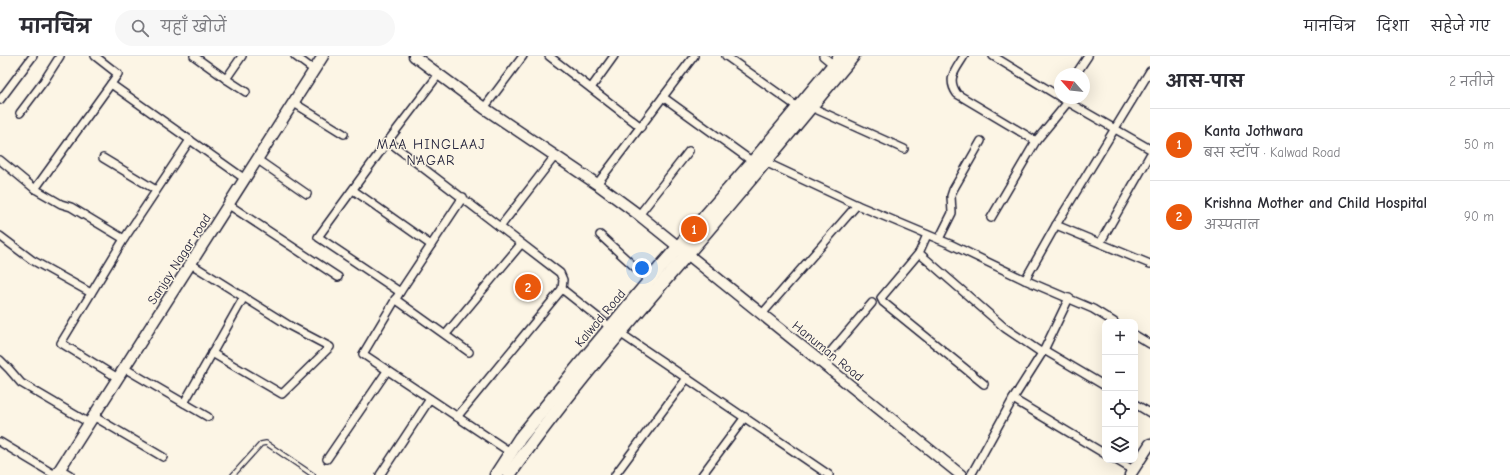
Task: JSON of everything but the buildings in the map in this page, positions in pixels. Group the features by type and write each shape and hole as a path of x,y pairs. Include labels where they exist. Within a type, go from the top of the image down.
{"main road":[{"name":"Kalwad Road","path":"496,475 510,452 525,442 559,407 649,280 684,250 753,162 853,56"},
{"name":"Kalwad Road","path":"615,330 684,250 765,162 837,61"},
{"name":"Kalwad Road","path":"509,475 525,442"}],"street":[{"path":"0,100 34,56"},
{"path":"20,113 44,81 60,56"},
{"path":"35,189 118,74 96,56"},
{"path":"194,56 246,92"},
{"path":"226,79 242,56"},
{"path":"295,56 314,70"},
{"name":"Sanjay Nagar road","path":"57,473 323,56"},
{"name":"Hanuman Road","path":"414,56 484,108 597,184 639,215 961,475"},
{"path":"484,108 522,56"},
{"path":"549,56 641,127"},
{"path":"590,88 614,56"},
{"path":"597,184 694,56"},
{"path":"726,56 805,107 904,149"},
{"path":"823,56 837,61"},
{"path":"964,56 952,77 951,82 957,94 1036,141"},
{"path":"992,56 1054,94"},
{"path":"1080,68 1088,56"},
{"path":"1025,280 1114,128 1150,71"},
{"path":"400,292 318,237 439,74"},
{"path":"111,84 245,179"},
{"path":"663,98 753,162"},
{"path":"294,103 344,134"},
{"path":"991,218 1036,141 1066,104"},
{"path":"1072,104 1150,149"},
{"path":"118,378 61,343 124,239 190,140"},
{"path":"939,239 952,213 951,196 953,190 981,140"},
{"path":"388,141 463,197 500,228 560,273 563,280 562,289 457,417"},
{"path":"639,215 689,151"},
{"path":"1100,243 1150,155"},
{"path":"500,228 555,156"},
{"path":"103,158 156,190"},
{"path":"0,160 35,189 61,204 71,207 124,239"},
{"path":"258,160 307,194"},
{"path":"765,162 939,239 1025,280 1069,298 1093,309 1109,319"},
{"path":"353,190 431,245"},
{"path":"463,197 395,299 363,354 510,452"},
{"path":"762,314 857,204"},
{"path":"229,205 338,277"},
{"path":"1056,225 1150,264"},
{"path":"600,235 649,280"},
{"path":"927,235 919,253 881,298 883,302 984,384"},
{"path":"0,236 32,260 91,292"},
{"path":"446,334 521,244"},
{"path":"919,253 1005,328 1102,384"},
{"path":"191,264 290,326 330,347 282,394 212,353"},
{"path":"562,289 615,330 829,475"},
{"path":"184,403 244,297"},
{"path":"971,475 1013,399 1043,351 1069,298"},
{"path":"395,299 446,334 469,352"},
{"path":"822,362 872,303"},
{"path":"1138,337 1150,344"},
{"path":"0,360 21,383 163,457"},
{"path":"124,368 208,417"},
{"path":"327,459 387,371"},
{"path":"616,475 687,378"},
{"path":"380,475 430,399"},
{"path":"1013,399 1102,452"},
{"path":"1138,406 1150,413"},
{"path":"702,475 745,417"},
{"path":"0,442 57,473 70,475"},
{"path":"1119,463 1131,473 1150,444"}],"lane":[{"path":"233,475 261,444 266,443 313,475"}],"place":[{"name":"Kanta Jothwara","path":"694,229"},
{"name":"Krishna Mother and Child Hospital","path":"528,287"}],"district":[{"name":"MAA HINGLAAJ NAGAR","path":"431,152"}]}
